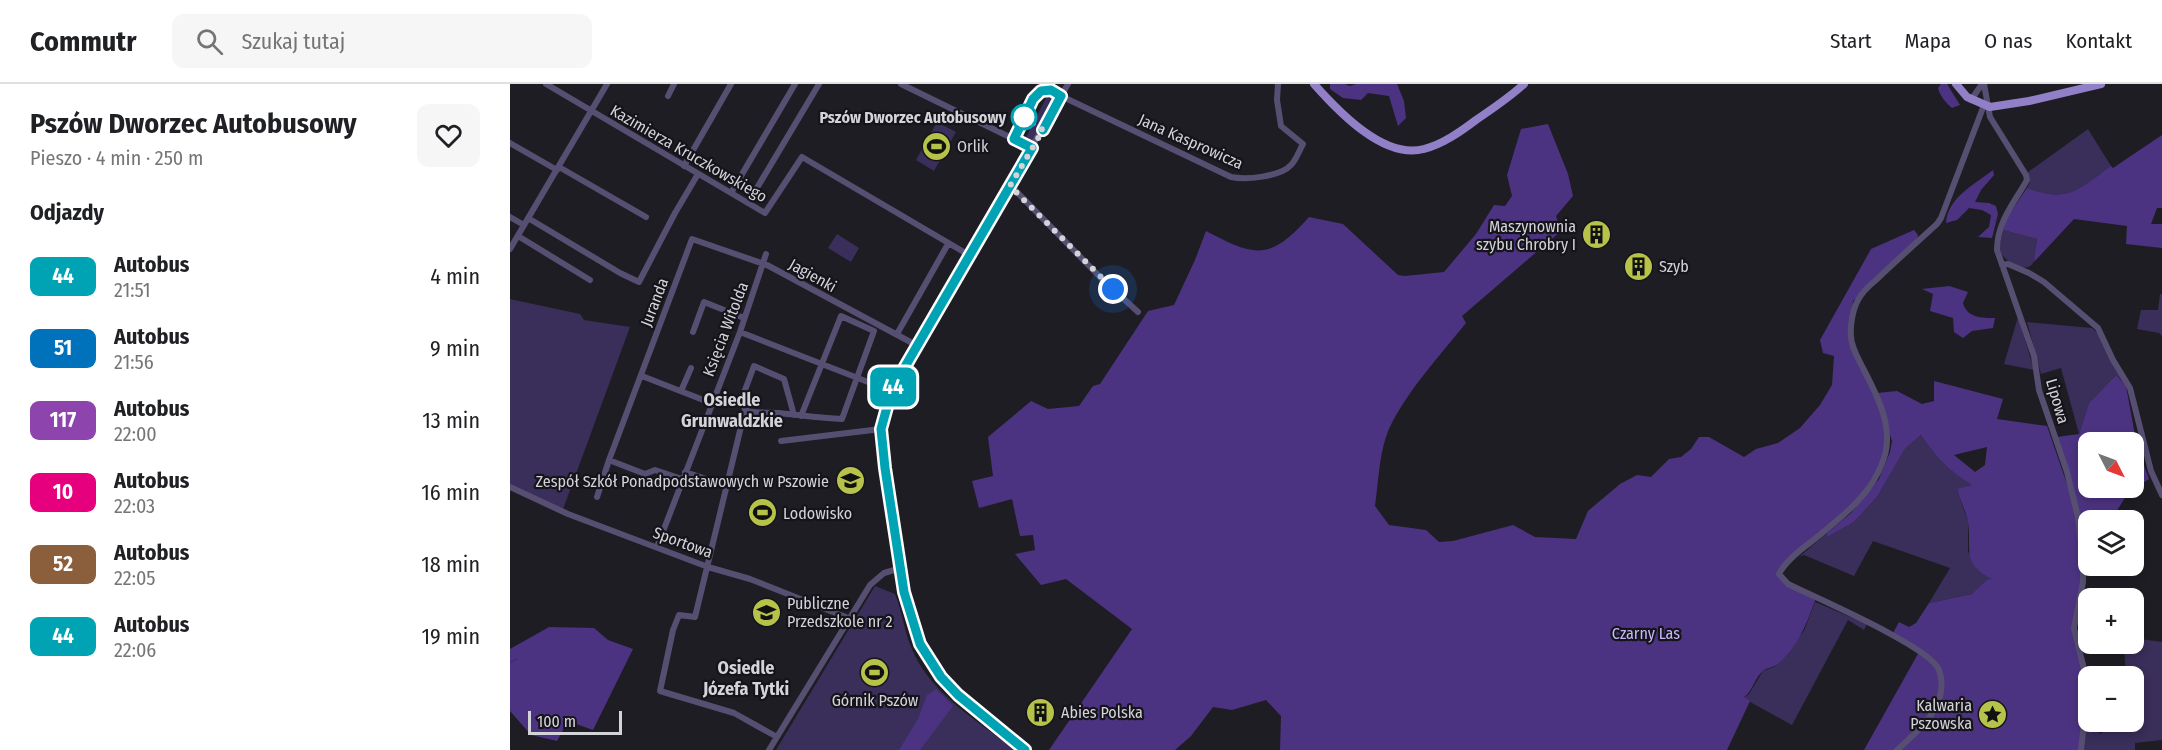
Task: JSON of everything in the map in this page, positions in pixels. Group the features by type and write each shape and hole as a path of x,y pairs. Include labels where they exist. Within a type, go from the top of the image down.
{"main road":[{"path":"1314,84 1352,121 1380,142 1395,149 1418,150 1440,143 1462,130 1524,84"},
{"path":"1956,84 1971,100 1987,106 2029,101 2101,84"}],"street":[{"name":"Kazimierza Kruczkowskiego","path":"546,84 765,213 802,157 969,255"},
{"path":"510,249 607,84"},
{"path":"668,96 674,84"},
{"path":"684,166 731,84"},
{"path":"731,193 795,84"},
{"path":"748,203 819,84"},
{"path":"901,84 1032,148"},
{"path":"1025,750 958,695 929,661 920,644 908,609 885,468 881,429 891,392 916,345 1068,84"},
{"name":"Jana Kasprowicza","path":"1061,96 1231,177 1246,180 1287,168 1292,164 1303,144 1281,126 1277,100 1278,84"},
{"path":"1971,100 1983,84"},
{"path":"1897,750 1934,712 1940,693 1941,679 1937,666 1900,640 1865,620 1788,584 1779,574 1804,548 1851,508 1872,483 1883,462 1888,445 1885,419 1874,389 1857,357 1851,336 1854,312 1858,298 1869,286 1941,218 1987,106 1983,84"},
{"name":"Lipowa","path":"1987,106 1990,117 2027,180 2001,222 1997,250 2034,357 2039,390 2067,472 2078,517 2083,582 2074,628 2083,666"},
{"path":"510,142 646,218"},
{"path":"528,218 639,282 698,174"},
{"path":"1010,186 1138,312"},
{"path":"510,217 524,225"},
{"path":"518,236 590,280"},
{"name":"Jagienki","path":"692,239 763,264 916,345"},
{"name":"Juranda","path":"597,497 692,239"},
{"path":"897,334 948,244"},
{"name":"Księcia Witolda","path":"657,547 740,332 766,254"},
{"path":"2002,265 2008,264 2044,282 2098,328 2113,360 2130,388 2151,471 2162,495"},
{"path":"693,332 704,302 744,318"},
{"path":"745,410 754,414 842,419 874,331 841,316 797,416"},
{"path":"740,332 891,392"},
{"path":"777,737 734,713 660,691 673,630 680,615 695,617 745,410 742,398 754,366 784,379 797,416"},
{"path":"681,392 691,368"},
{"path":"642,376 711,403"},
{"path":"781,441 881,429"},
{"path":"609,460 645,474 655,471 682,479"},
{"path":"685,472 728,486"},
{"name":"Sportowa","path":"510,487 561,511 708,567 750,579 848,618"},
{"path":"769,750 848,618 874,581 887,572 901,568"},
{"name":"Lipowa","path":"2081,750 2083,732"}],"shaded area":[{"path":"1049,95 1055,100 1033,140 1026,141 1025,139"},
{"name":"Orlik","path":"937,122 956,132 934,171 916,160"},
{"path":"2088,129 2111,166 2072,192 2053,194 2027,188 2030,182 2028,172"},
{"path":"2003,230 2037,239 2035,258 2030,266 2015,265 2001,254"},
{"path":"837,234 859,248 851,262 828,248"},
{"path":"2160,294 2162,294 2162,336 2159,333 2137,329 2141,310 2158,310"},
{"path":"510,299 580,314 584,320 630,327 562,512 510,487"},
{"path":"2018,317 2034,370 2004,364"},
{"path":"2027,322 2092,328 2099,334 2126,386 2116,375 2089,403 2078,432 2061,368 2041,374"},
{"path":"1921,435 1944,463 1973,485 1957,490 1968,521 1968,552 1993,580 1972,594 1929,603 1950,568 1873,541 1854,576 1804,555 1799,557 1827,533 1828,536 1854,522 1877,497 1905,449"},
{"name":"Górnik Pszów","path":"875,586 895,594 911,647 930,678 956,705 1015,750 776,750"},
{"path":"1815,602 1867,624 1864,630 1848,620 1792,725 1743,698 1749,694 1763,671 1774,667 1804,631"},
{"path":"2144,640 2162,642 2162,740 2135,743 2135,750 2083,750 2085,732 2099,732 2100,734 2103,732 2144,732 2144,666 2125,666 2125,654 2144,654"}],"green space":[{"path":"1330,84 1350,86 1397,84 1404,101 1406,118 1398,126 1389,96 1368,93 1361,100 1343,98 1330,89"},
{"path":"1941,84 1947,84 1960,105 1952,108 1945,102 1938,88"},
{"name":"Czarny Las","path":"1548,124 1568,174 1573,196 1556,216 1561,231 1462,316 1466,323 1410,393 1386,437 1380,462 1375,506 1389,525 1426,530 1439,542 1453,541 1513,525 1535,537 1576,539 1588,511 1620,484 1637,475 1651,477 1669,459 1681,457 1691,449 1699,437 1709,437 1744,457 1756,449 1778,443 1800,428 1820,405 1832,385 1834,356 1823,353 1820,340 1871,249 1914,230 1918,235 1917,240 1853,301 1850,336 1884,419 1888,445 1883,462 1851,508 1783,568 1781,579 1816,598 1796,643 1776,665 1760,674 1744,697 1750,701 1727,750 1280,750 1281,716 1266,700 1232,710 1213,707 1191,736 1175,750 1049,750 1132,629 1066,579 1041,585 1015,554 1035,550 1033,535 1020,536 1012,499 979,508 972,481 993,476 988,437 1031,401 1048,409 1079,406 1093,386 1100,384 1148,311 1174,305 1206,231 1237,246 1250,250 1261,250 1272,248 1283,241 1309,217 1343,224 1398,275 1444,272 1476,234 1494,205 1505,206 1512,196 1507,175 1521,129"},
{"path":"2162,135 2162,208 2157,208 2151,224 2162,224 2162,248 2126,244 2127,226 2074,219 2034,262 2037,239 2003,230 2006,219 2027,188 2053,194 2072,192"},
{"path":"1993,170 1994,175 1981,190 1975,202 1996,206 1998,214 1992,238 1978,237 1989,227 1991,215 1982,210 1969,208 1957,220 1946,223 1952,206 1963,192"},
{"path":"1949,286 1968,292 1963,303 1965,308 1976,316 1995,318 1993,328 1972,331 1963,338 1954,332 1953,318 1930,311 1933,294 1922,289"},
{"path":"2116,375 2126,386 2134,432 2080,432 2089,403"},
{"path":"1934,381 2003,399 1997,419 2047,426 2069,490 2057,437 2078,434 2078,498 2125,498 2117,510 2078,510 2078,576 2082,576 2081,588 2078,588 2076,628 2078,654 2083,654 2086,666 2078,666 2078,732 2084,732 2082,750 1864,750 1919,652 1892,635 1899,622 1909,627 1916,623 1929,603 1972,594 1987,580 1992,579 1976,567 1970,555 1968,522 1957,489 1972,485 1944,463 1921,435 1905,449 1877,497 1854,522 1827,537 1827,533 1851,513 1879,479 1890,452 1892,441 1877,393 1897,391 1922,404 1934,401","holes":["1987,447 1985,465 1975,472 1954,455"]},
{"path":"2144,465 2149,479 2144,482"},
{"path":"549,627 594,628 608,640 633,649 593,730 568,721 557,741 531,735 510,711 510,649"},
{"path":"936,689 953,706 920,750 899,750 918,719 927,695"}],"waterway":[{"path":"510,662 517,659"}],"bus line":[{"name":"44","path":"1025,750 958,695 929,661 920,644 904,592 881,429 892,389 1032,148 1014,139 1033,99 1041,91 1051,90 1061,96 1043,130"}],"place":[{"name":"Pszów Dworzec Autobusowy","path":"1024,117"},
{"name":"Orlik","path":"936,146"},
{"name":"Maszynownia szybu Chrobry I","path":"1597,235"},
{"name":"Szyb","path":"1638,266"},
{"name":"Zespół Szkół Ponadpodstawowych w Pszowie","path":"850,481"},
{"name":"Lodowisko","path":"762,513"},
{"name":"Publiczne Przedszkole nr 2","path":"766,612"},
{"name":"Górnik Pszów","path":"875,672"},
{"name":"Abies Polska","path":"1040,712"},
{"name":"Kalwaria Pszowska","path":"1993,714"}],"district":[{"name":"Osiedle Grunwaldzkie","path":"732,410"},
{"name":"Osiedle Józefa Tytki","path":"746,678"}],"route":[{"path":"1024,117 1043,130 1010,186 1113,289"}]}
